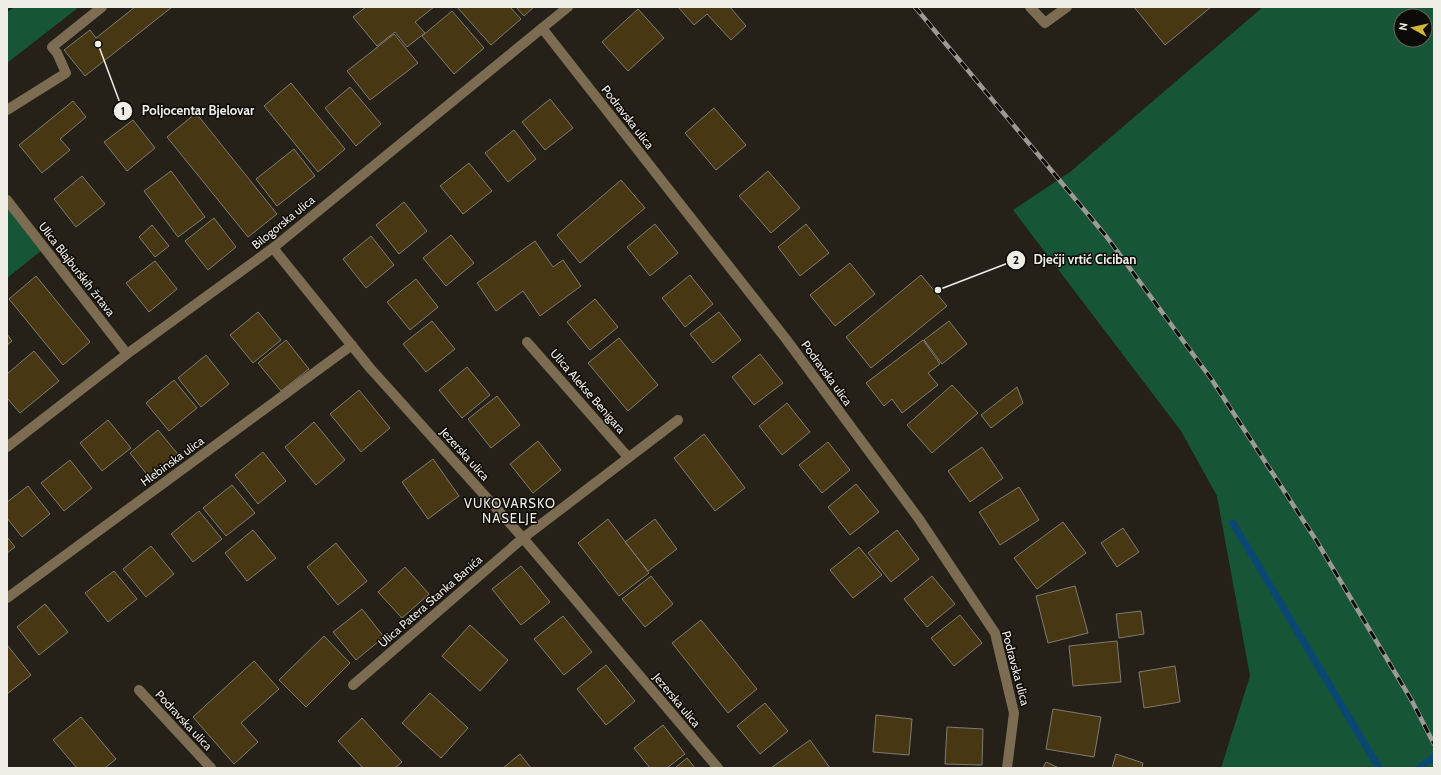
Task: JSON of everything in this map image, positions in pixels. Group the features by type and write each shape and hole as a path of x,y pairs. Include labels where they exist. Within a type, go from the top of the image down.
{"street":[{"path":"7,110 66,73 57,53 52,47 102,7"},
{"name":"Bilogorska ulica","path":"7,447 127,354 273,248 568,7"},
{"path":"1030,7 1045,24 1066,7"},
{"name":"Podravska ulica","path":"542,28 786,339 919,519 995,633 1014,713 1007,768"},
{"name":"Ulica Blajburških žrtava","path":"7,200 127,354"},
{"name":"Jezerska ulica","path":"273,248 370,368 523,538 718,768"},
{"name":"Ulica Alekse Benigara","path":"527,342 628,458"},
{"name":"Hlebinska ulica","path":"7,598 352,345"},
{"path":"523,538 678,420"},
{"name":"Ulica Patera Stanka Banića","path":"353,685 523,538"},
{"name":"Podravska ulica","path":"139,690 211,768"}],"green space":[{"path":"15,7 79,7 7,63 7,12"},
{"path":"1263,7 1434,7 1434,768 1221,768 1250,676 1217,496 1181,431 1013,210 1070,172"},
{"path":"7,199 45,248 7,278"}],"building":[{"path":"135,7 172,7 85,76 64,50 90,30 96,38"},
{"path":"366,7 434,7 415,22 425,33 407,47 395,32 377,46 353,17"},
{"path":"457,7 510,7 521,19 491,45"},
{"path":"516,7 534,7 524,16"},
{"path":"678,7 730,7 746,26 731,40 707,14 694,25"},
{"path":"1134,7 1211,7 1165,45"},
{"path":"638,9 664,38 628,71 602,42"},
{"path":"452,11 484,48 454,74 422,36"},
{"path":"394,34 418,63 370,100 347,71"},
{"path":"291,83 345,149 318,172 264,106"},
{"path":"350,87 381,124 356,146 325,108"},
{"path":"550,99 573,128 545,150 522,122"},
{"path":"73,101 86,117 60,139 70,150 42,173 19,145"},
{"path":"714,108 746,145 716,170 685,133"},
{"path":"196,113 277,214 248,237 167,137"},
{"path":"133,120 155,148 127,171 104,142"},
{"path":"514,130 536,159 508,182 485,153"},
{"path":"294,149 315,176 277,206 256,179"},
{"path":"469,163 492,191 463,214 440,186"},
{"path":"171,171 205,217 178,237 144,191"},
{"path":"768,171 800,208 771,233 739,196"},
{"path":"82,176 105,204 76,227 54,199"},
{"path":"621,180 645,208 580,263 557,235"},
{"path":"404,202 427,231 399,254 376,225"},
{"path":"214,218 236,247 208,270 185,241"},
{"path":"655,224 678,253 650,276 627,247"},
{"path":"806,224 829,253 800,276 778,247"},
{"path":"152,225 169,246 155,257 139,237"},
{"path":"451,235 474,263 446,286 423,258"},
{"path":"371,236 394,265 366,288 343,259"},
{"path":"535,241 553,267 563,260 581,286 540,316 523,291 496,311 477,283"},
{"path":"155,261 177,289 149,312 126,283"},
{"path":"850,263 875,294 835,326 810,295"},
{"path":"690,275 713,304 685,327 662,298"},
{"path":"921,275 947,306 871,368 846,337"},
{"path":"36,276 90,342 63,365 9,299"},
{"path":"416,279 438,307 410,330 387,302"},
{"path":"595,299 618,327 590,350 567,322"},
{"path":"258,312 281,340 253,363 230,335"},
{"path":"719,312 741,340 713,363 690,334"},
{"path":"432,321 455,349 426,372 403,344"},
{"path":"949,321 967,344 942,364 924,340"},
{"path":"7,334 12,341 7,345"},
{"path":"619,338 658,385 628,411 588,363"},
{"path":"286,340 309,369 281,391 258,363"},
{"path":"923,340 940,364 928,373 938,385 902,413 892,399 884,406 866,383"},
{"path":"34,351 59,381 20,413 7,398 7,374"},
{"path":"760,354 783,383 754,405 732,377"},
{"path":"206,355 229,384 201,407 178,378"},
{"path":"467,367 490,395 462,418 439,390"},
{"path":"174,380 197,408 169,431 146,403"},
{"path":"952,385 978,413 932,453 907,425"},
{"path":"1017,387 1023,403 991,428 981,415"},
{"path":"359,390 390,428 361,452 330,414"},
{"path":"497,396 520,425 491,448 468,419"},
{"path":"787,403 810,432 782,455 759,426"},
{"path":"108,420 131,448 102,471 80,443"},
{"path":"314,422 345,460 316,485 285,447"},
{"path":"158,430 181,458 152,481 130,453"},
{"path":"704,434 745,488 715,511 674,458"},
{"path":"538,441 561,470 533,493 510,464"},
{"path":"828,442 850,470 822,493 799,465"},
{"path":"982,447 1003,478 970,502 948,471"},
{"path":"263,452 286,481 258,504 235,475"},
{"path":"433,459 459,496 428,519 402,482"},
{"path":"70,460 92,488 64,511 41,483"},
{"path":"856,484 879,512 850,535 828,507"},
{"path":"232,485 255,513 226,536 203,508"},
{"path":"28,486 50,514 22,537 7,518 7,502"},
{"path":"1019,487 1039,520 1000,545 979,512"},
{"path":"199,511 222,539 193,562 171,534"},
{"path":"608,519 649,573 619,596 578,543"},
{"path":"655,519 677,549 648,571 625,542"},
{"path":"1063,522 1086,553 1037,589 1014,558"},
{"path":"1123,528 1139,552 1117,567 1101,543"},
{"path":"253,530 276,558 247,581 225,553"},
{"path":"897,530 919,559 891,582 868,553"},
{"path":"7,537 15,547 7,553"},
{"path":"336,543 367,581 338,605 307,567"},
{"path":"151,546 174,574 146,597 123,569"},
{"path":"859,547 882,575 853,598 830,570"},
{"path":"521,566 550,602 521,625 492,589"},
{"path":"405,567 429,594 402,618 378,592"},
{"path":"114,571 137,599 108,622 85,593"},
{"path":"651,576 673,604 645,627 622,599"},
{"path":"932,576 955,604 927,627 904,599"},
{"path":"1075,586 1088,633 1048,643 1036,596"},
{"path":"45,604 68,632 39,655 17,627"},
{"path":"362,609 384,637 356,660 333,632"},
{"path":"1141,611 1144,634 1119,638 1116,614"},
{"path":"960,615 982,643 954,666 931,638"},
{"path":"563,616 592,652 564,675 534,639"},
{"path":"701,620 757,689 728,713 672,643"},
{"path":"470,625 508,660 480,691 442,656"},
{"path":"324,636 350,663 306,707 279,680"},
{"path":"1117,641 1121,682 1073,686 1069,646"},
{"path":"8,646 31,675 7,694 7,647"},
{"path":"254,661 279,689 241,723 258,742 234,764 193,717"},
{"path":"606,665 635,701 606,725 577,689"},
{"path":"1175,666 1180,702 1144,708 1139,672"},
{"path":"430,693 468,728 441,758 402,723"},
{"path":"765,703 788,731 760,754 737,726"},
{"path":"1053,709 1101,717 1094,757 1046,749"},
{"path":"876,715 912,719 909,755 873,752"},
{"path":"81,717 116,759 105,768 77,768 53,740"},
{"path":"362,718 402,762 395,768 363,768 338,741"},
{"path":"663,725 685,754 667,768 650,768 634,748"},
{"path":"947,727 983,729 982,765 945,764"},
{"path":"810,740 830,768 771,768"},
{"path":"520,754 531,768 503,768"},
{"path":"1116,754 1143,763 1142,768 1112,768"},
{"path":"687,758 695,768 675,768"},
{"path":"1046,762 1059,768 1043,768"}],"waterway":[{"path":"1233,523 1379,768"},
{"path":"1419,768 1434,757"}],"railway":[{"path":"915,7 1106,236 1212,380 1316,540 1412,701 1434,744"}],"place":[{"name":"Poljocentar Bjelovar","path":"98,44"},
{"name":"Dječji vrtić Ciciban","path":"938,290"}],"district":[{"name":"VUKOVARSKO NASELJE","path":"510,510"}]}
